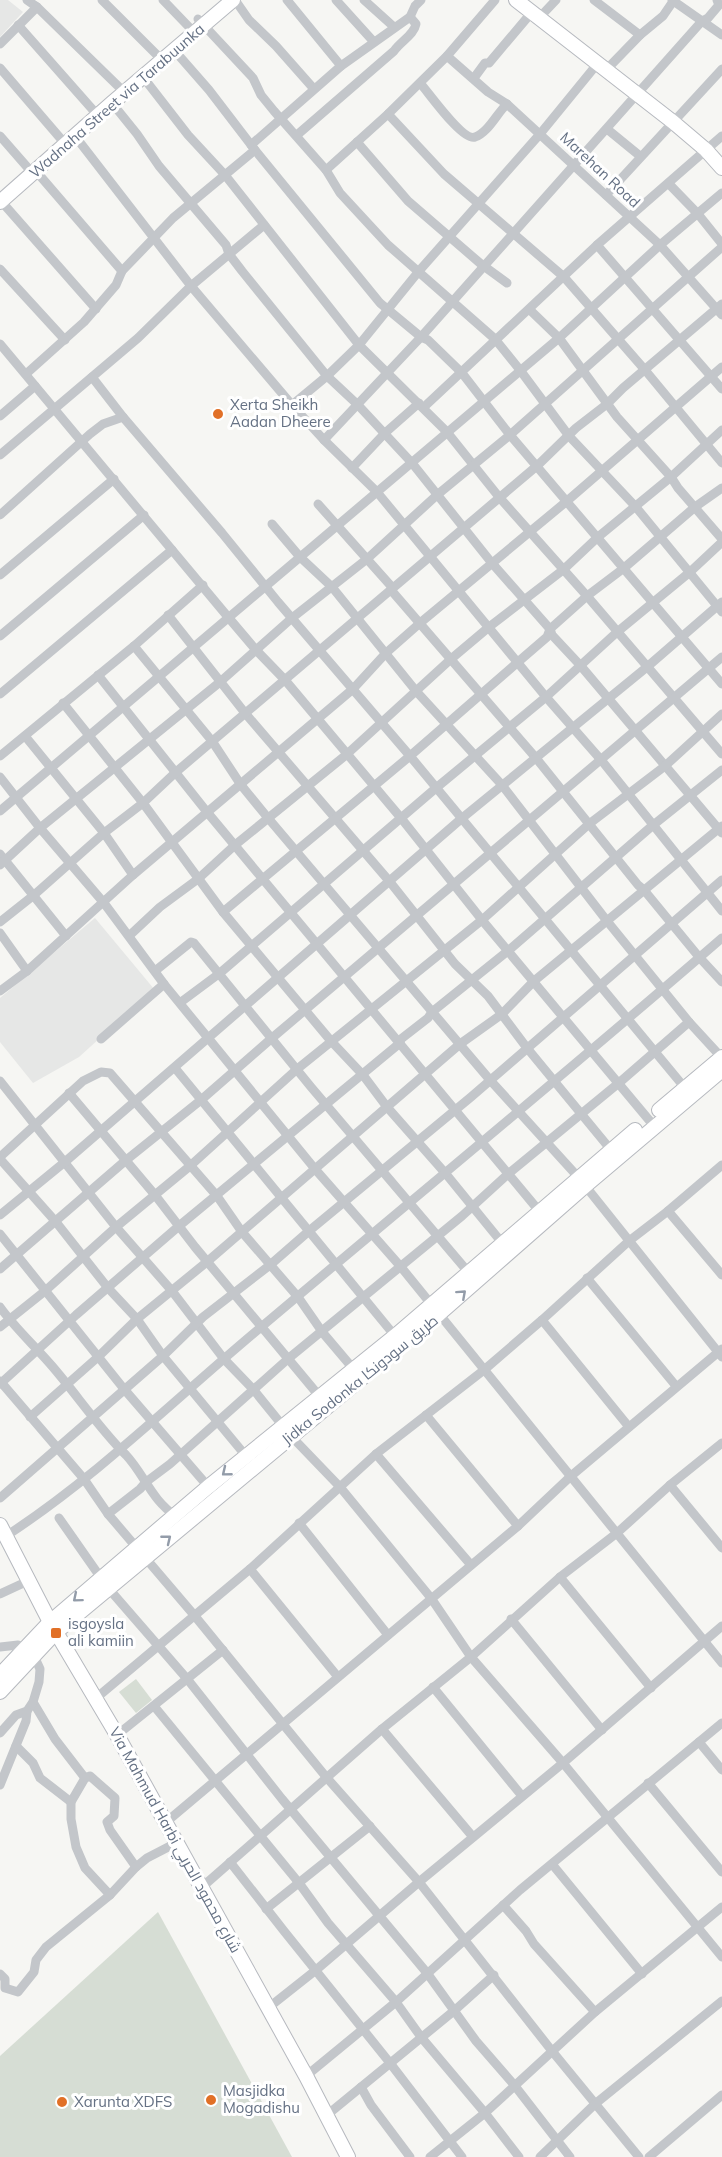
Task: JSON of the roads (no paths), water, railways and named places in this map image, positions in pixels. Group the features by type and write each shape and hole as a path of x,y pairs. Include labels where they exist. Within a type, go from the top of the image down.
{"main road":[{"path":"0,198 93,110 131,80 156,55 197,24 220,0"},
{"name":"Wadnaha Street via Tarabuunka","path":"31,169 75,136 112,103 131,80 174,50 197,24 234,0"},
{"path":"516,0 672,122 706,150 722,168"},
{"name":"Jidka Sodonka طريق سودونكا","path":"0,1692 53,1627 214,1491 435,1310 652,1122 685,1089 722,1058"},
{"name":"Jidka Sodonka طريق سودونكا","path":"141,1552 176,1516 214,1491 246,1456 287,1431 320,1397 357,1374 395,1336 435,1310 469,1273 540,1212 582,1182 611,1150 722,1070"},
{"name":"Via Mahmud Harbi شارع محمود الحربي","path":"3,1530 53,1627 117,1735 306,2076 348,2157"},
{"name":"Jidka Sodonka طريق سودونكا","path":"0,1675 31,1652"}],"street":[{"path":"27,0 131,80 188,135 225,176 359,345 447,432 499,497 722,754"},
{"path":"102,0 156,55"},
{"path":"0,1215 210,1038 316,943 461,819 720,607 635,506 569,435 495,339 388,245 340,193 326,170 261,95 253,78 224,45 164,0"},
{"path":"234,0 249,20 276,46 314,89"},
{"path":"287,0 341,66"},
{"path":"336,0 373,41"},
{"path":"364,0 394,27"},
{"path":"27,374 96,309 116,285 122,271 154,238 225,176 314,89 373,41 410,17 421,0"},
{"path":"326,170 447,56 495,0"},
{"path":"474,78 485,63 489,63 500,52 504,43 535,15 556,0"},
{"path":"594,0 640,35"},
{"path":"292,405 359,345 419,271 540,134 602,67 663,16 673,0 722,35"},
{"path":"324,440 421,338 702,21 708,18 719,5 717,0"},
{"path":"0,44 37,7"},
{"path":"297,135 412,33 417,24 410,17"},
{"path":"18,25 93,110"},
{"path":"174,50 209,90 380,303 421,338 428,340 462,373 510,435 538,465 681,638 722,684"},
{"name":"Marehan Road","path":"447,56 488,92 507,104 660,245 720,309"},
{"path":"0,68 61,140"},
{"path":"606,195 722,69"},
{"path":"420,82 448,114 455,127 468,138 480,134 507,104"},
{"path":"30,1417 137,1319 208,1261 460,1044 502,1014 534,981 721,829 552,635 525,600 462,528 412,463 358,405 327,376 229,254 226,244 159,166 112,103"},
{"path":"388,114 444,174 564,277 722,463"},
{"path":"607,129 640,156"},
{"path":"0,136 122,271"},
{"path":"75,136 191,286 292,405 376,492 602,761 722,911"},
{"path":"352,468 385,434 462,373 495,339 530,310 597,245 722,136"},
{"path":"357,142 408,201 507,283"},
{"path":"66,936 34,895 2,860 220,682 292,618 367,559 437,495 510,435 652,310 722,245 698,214 669,183"},
{"path":"0,811 559,338 660,245 722,193"},
{"path":"0,198 96,309"},
{"path":"0,455 138,338 191,286 264,225"},
{"path":"597,245 722,389"},
{"path":"0,269 65,340"},
{"path":"0,922 104,833 143,803 212,741 538,465 569,435 608,404 623,388 679,340 720,309"},
{"path":"181,1002 220,973 546,697 616,633 690,572 722,540 671,477 637,440 559,338 530,310"},
{"path":"0,344 228,617 285,680 401,818 482,920 652,1122"},
{"path":"0,991 27,971 133,875 353,688 386,653 458,590 567,501 722,367"},
{"path":"92,376 123,417 383,723 685,1089"},
{"path":"0,416 35,386"},
{"path":"0,515 104,424 123,417"},
{"path":"129,936 235,845 346,755 451,659 563,570 722,430"},
{"path":"0,575 114,479"},
{"path":"223,912 447,724 547,637 550,630 587,596 661,538 695,507 722,488"},
{"path":"318,504 391,586 391,590 510,727 638,885 645,890 722,982"},
{"path":"0,636 144,515"},
{"path":"272,524 332,587 416,691 502,785 635,956 722,1058"},
{"path":"0,694 172,550"},
{"path":"0,756 134,646 203,585"},
{"path":"168,615 245,713 390,882 443,950 502,1014 611,1150"},
{"path":"134,646 212,741 241,785 268,818 490,1080 582,1182 721,1353 676,1386 571,1476 518,1526 165,1823"},
{"path":"0,1269 88,1192 201,1100 722,657"},
{"path":"98,675 207,812 540,1212"},
{"path":"63,703 143,803 223,912 331,1041 363,1075 387,1107 446,1173 503,1244"},
{"path":"0,1327 190,1166 296,1070 482,920 589,824 665,766 722,714"},
{"path":"25,736 104,833 133,875"},
{"path":"639,2157 419,1882 327,1778 108,1514 84,1479 0,1382 179,1226 363,1075 432,1012 582,888 652,826 722,770"},
{"path":"0,777 104,903 164,984 315,1169 401,1267 722,1663"},
{"path":"0,1498 163,1356 197,1323 418,1141 722,880"},
{"path":"0,933 27,971"},
{"path":"3,1530 46,1510 120,1450 261,1327 483,1143 722,938"},
{"path":"155,971 191,942 194,943 296,1070 469,1273"},
{"path":"101,1039 164,984"},
{"path":"108,1514 140,1490 146,1482 289,1358 401,1267 508,1173 547,1143 689,1022"},
{"path":"175,1068 335,1266 395,1336"},
{"path":"246,1456 163,1356 137,1319 108,1288 56,1222 0,1158 89,1077 101,1072 110,1073 217,1196 242,1232 298,1297 322,1333 357,1374"},
{"path":"0,1081 66,1161 88,1192 172,1291 224,1359 340,1487 431,1598 471,1657 563,1763 722,1957"},
{"path":"0,1101 9,1093"},
{"path":"69,1093 320,1397"},
{"path":"95,1699 250,1569 376,1454 484,1370 629,1241 720,1169"},
{"path":"668,1211 722,1275"},
{"path":"0,1234 151,1422 214,1491"},
{"path":"587,1278 676,1386"},
{"path":"0,1307 67,1384 164,1506 176,1516"},
{"path":"542,1320 629,1427"},
{"path":"426,1414 518,1526"},
{"path":"201,1888 382,1729 471,1657 560,1577 617,1533 670,1485 721,1446"},
{"path":"376,1454 471,1565"},
{"path":"670,1485 722,1548"},
{"path":"59,1518 105,1583 188,1680 330,1857 427,1973 476,2041 515,2086 570,2157"},
{"path":"299,1522 388,1635"},
{"path":"250,1569 338,1677"},
{"path":"560,1577 651,1688"},
{"path":"0,1594 28,1581"},
{"path":"511,1619 602,1730"},
{"path":"268,2008 380,1917 722,1626"},
{"path":"0,1647 18,1645 31,1652 40,1669 33,1702 27,1711 26,1721 0,1785"},
{"path":"117,1735 223,1650"},
{"path":"433,1687 522,1796"},
{"path":"33,1702 56,1739 86,1778"},
{"path":"154,1706 299,1883 328,1923 396,2002 421,2037 519,2157"},
{"path":"0,1733 16,1715 27,1711"},
{"path":"306,2076 396,2002 503,1905 607,1816 722,1723"},
{"path":"382,1729 473,1837"},
{"path":"699,1742 722,1770"},
{"path":"16,1746 33,1762 40,1778 71,1802"},
{"path":"110,1895 81,1862 70,1819 71,1802 86,1778 90,1776 115,1798 114,1816 108,1822 110,1830 136,1867"},
{"path":"648,1783 722,1872"},
{"path":"266,1909 370,1826"},
{"path":"0,1974 5,1979 5,1988 18,1992 34,1972 36,1960 46,1947 110,1895 147,1858 176,1843"},
{"path":"230,1862 390,2063 408,2089 452,2141 462,2157"},
{"path":"552,1864 642,1974"},
{"path":"503,1905 526,1931 534,1944 595,2012"},
{"path":"430,2157 485,2113 595,2012 722,1907"},
{"path":"327,2115 494,1975"},
{"path":"540,2157 596,2104 722,2001"},
{"path":"361,2087 376,2112 410,2157"},
{"path":"649,2157 722,2095"}],"place":[{"name":"Xerta Sheikh Aadan Dheere","path":"218,414"},
{"name":"isgoysla ali kamiin","path":"56,1633"},
{"name":"Masjidka Mogadishu","path":"211,2100"},
{"name":"Xarunta XDFS","path":"62,2102"}]}
